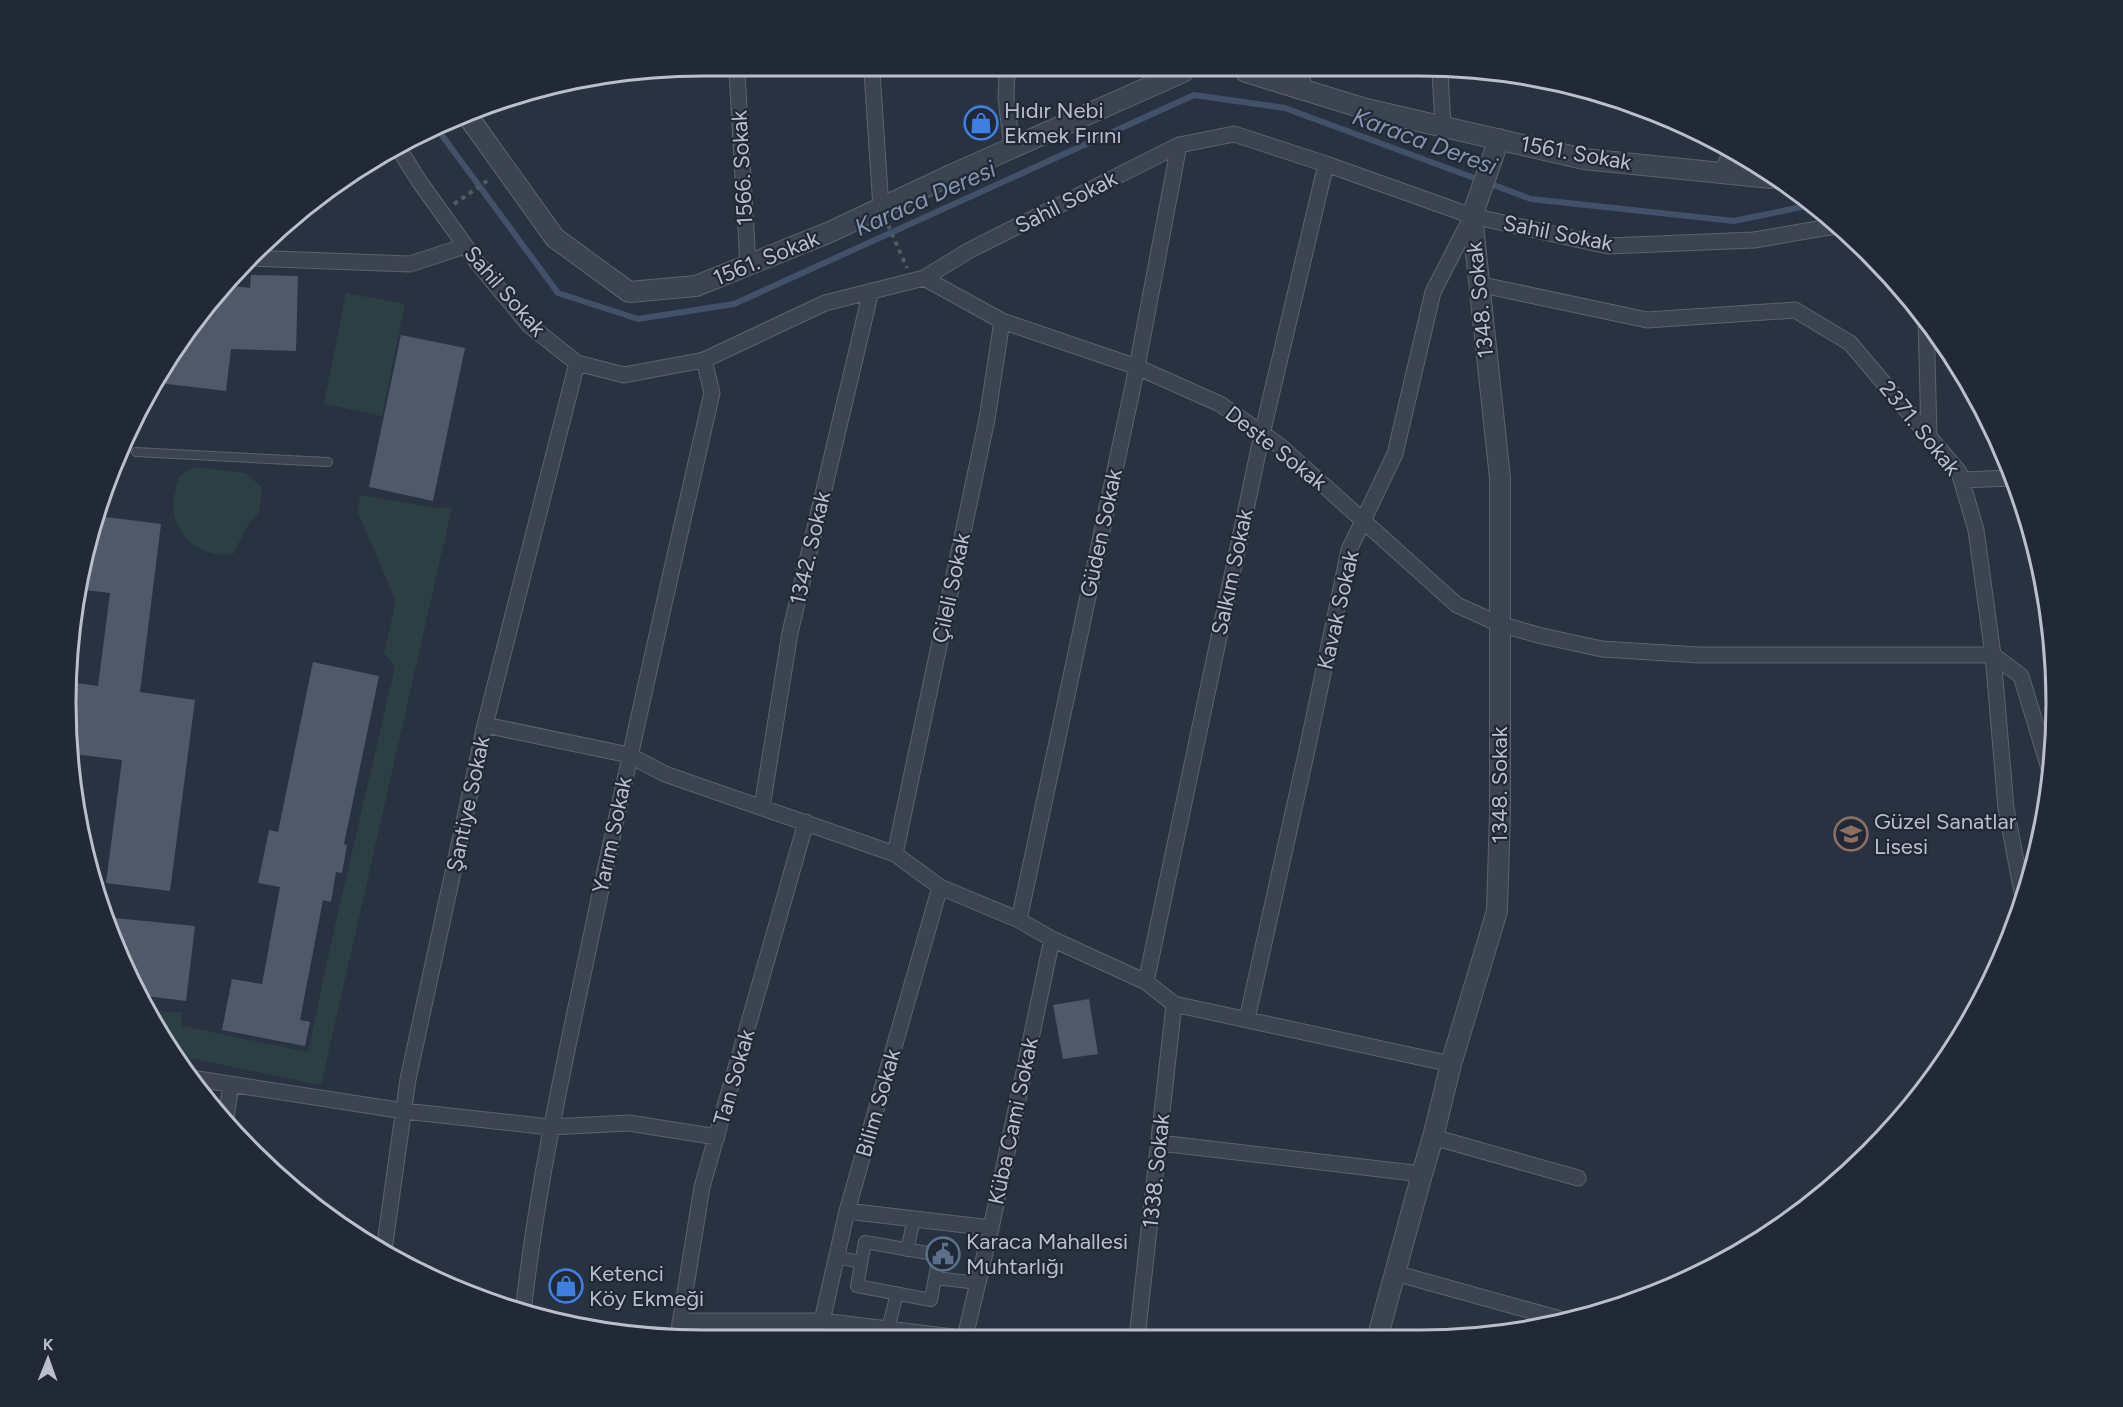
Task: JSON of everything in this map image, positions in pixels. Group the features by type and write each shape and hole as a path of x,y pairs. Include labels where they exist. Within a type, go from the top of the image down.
{"street":[{"name":"1566. Sokak","path":"737,76 748,265"},
{"path":"872,76 881,208"},
{"path":"1006,76 1006,98 1012,148"},
{"name":"1561. Sokak","path":"1274,76 1302,80 1366,109 1584,159 1760,177"},
{"path":"1440,77 1443,126"},
{"name":"1561. Sokak","path":"471,121 555,238 629,292 696,286 830,232 1012,148 1149,79"},
{"name":"Sahil Sokak","path":"402,154 465,246 529,325 577,363 624,375 704,360 825,303 919,280 970,250 1179,145 1234,134 1472,216 1608,246 1754,240 1827,227"},
{"path":"1472,216 1499,139"},
{"name":"Güden Sokak","path":"1018,920 1137,368 1179,145"},
{"path":"1722,173 1728,158"},
{"name":"Salkım Sokak","path":"1146,982 1262,434 1326,164"},
{"name":"1348. Sokak","path":"1379,1330 1451,1065 1497,911 1500,812 1498,624 1500,478 1472,216"},
{"name":"Kavak Sokak","path":"1247,1019 1349,550 1395,454 1433,292 1472,216"},
{"path":"262,259 410,264 465,246"},
{"name":"Deste Sokak","path":"919,280 1002,321 1137,368 1220,404 1280,446 1457,605 1498,624 1602,649 1666,653 1881,657 1993,656"},
{"name":"2371. Sokak","path":"1478,284 1647,320 1796,310 1850,343 1959,472 1962,480 1976,530 1993,656 2007,808 2020,882"},
{"name":"1342. Sokak","path":"762,807 790,633 871,291"},
{"name":"Çileli Sokak","path":"895,854 987,419 1002,321"},
{"path":"1926,335 1929,436"},
{"name":"Yarım Sokak","path":"524,1304 530,1242 550,1127 629,755 712,393 704,360"},
{"name":"Şantiye Sokak","path":"385,1243 408,1079 485,725 577,363"},
{"path":"1962,480 2004,478"},
{"path":"1993,656 2021,676 2044,752"},
{"path":"485,725 629,755 665,774 895,854 940,887 1018,920 1052,939 1146,982 1174,1004 1451,1065"},
{"name":"Tan Sokak","path":"679,1328 702,1187 806,822"},
{"name":"Bilim Sokak","path":"822,1321 847,1210 940,887"},
{"name":"Küba Cami Sokak","path":"967,1330 991,1228 1052,939"},
{"name":"1338. Sokak","path":"1138,1330 1174,1004"},
{"path":"202,1080 404,1112 550,1127 629,1123 717,1137"},
{"path":"227,1111 231,1085"},
{"path":"1433,1137 1578,1178"},
{"path":"1160,1143 1422,1174"},
{"path":"847,1210 991,1228"},
{"path":"907,1250 914,1219"},
{"path":"865,1242 907,1250 939,1256 931,1300 857,1286 865,1242"},
{"path":"837,1257 861,1262"},
{"path":"1395,1273 1550,1316"},
{"path":"935,1278 978,1283"},
{"path":"888,1329 897,1293"},
{"path":"679,1328 822,1321 896,1330"}],"lane":[{"path":"136,452 328,462"}],"path":[{"path":"441,212 505,169"},
{"path":"881,208 919,280"}],"green space":[{"path":"346,293 405,304 382,416 324,404"},
{"path":"194,467 246,473 262,488 259,513 249,523 233,554 207,552 196,546 179,529 173,505 176,487 180,477"},
{"path":"361,495 435,508 452,507 321,1085 186,1057 158,1011 181,1012 182,1026 308,1052 395,667 384,653 396,601 357,510"}],"building":[{"path":"251,275 298,276 296,351 231,349 226,391 165,384 182,355 232,290 235,286 250,288"},
{"path":"401,335 465,348 433,501 369,487"},
{"path":"105,517 161,524 140,692 195,700 170,891 106,883 122,760 79,755 77,683 98,686 110,593 87,590"},
{"path":"313,662 379,676 344,844 347,845 342,873 336,872 331,902 323,900 300,1020 310,1022 305,1046 222,1030 232,979 262,984 280,887 258,883 269,830 278,832"},
{"path":"115,918 195,926 186,1001 150,996"},
{"path":"1089,999 1098,1054 1063,1059 1053,1005"}],"waterway":[{"name":"Karaca Deresi","path":"441,134 558,293 638,319 734,304 1194,95 1285,108 1531,199 1734,221 1802,207"}],"place":[{"name":"Hıdır Nebi Ekmek Fırını","path":"981,123"},
{"name":"Güzel Sanatlar Lisesi","path":"1851,834"},
{"name":"Karaca Mahallesi Muhtarlığı","path":"943,1254"},
{"name":"Ketenci Köy Ekmeği","path":"566,1286"}]}
